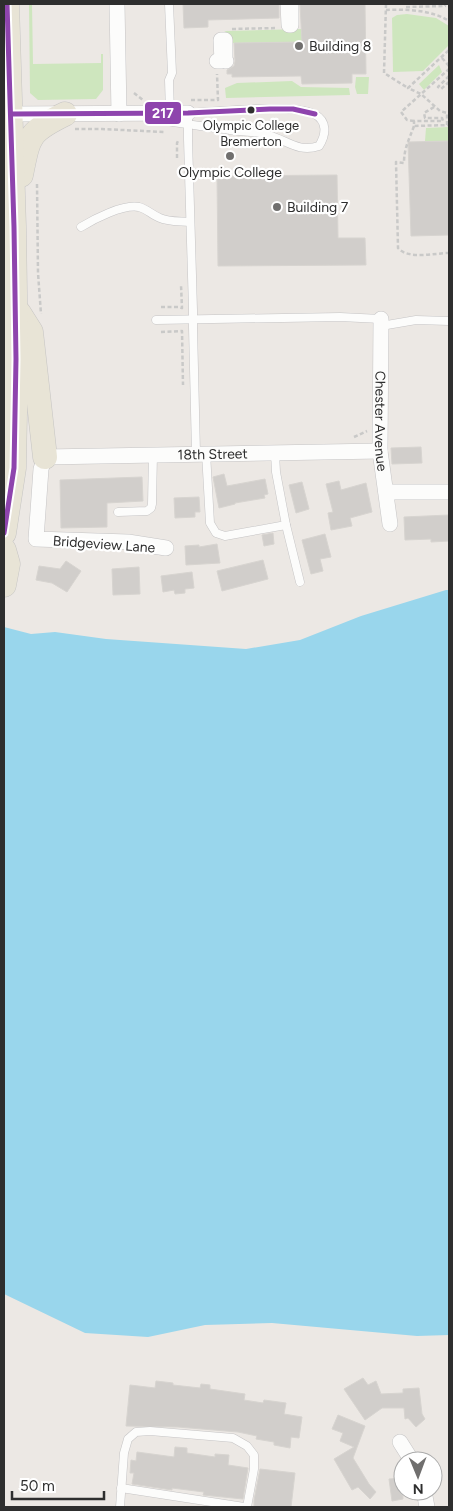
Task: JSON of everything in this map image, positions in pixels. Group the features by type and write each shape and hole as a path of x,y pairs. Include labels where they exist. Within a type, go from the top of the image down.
{"main road":[{"path":"4,533 14,468 10,351 15,308 9,250 14,197 11,114 7,76 7,4"},
{"path":"14,197 18,193 30,137 44,124 67,122"},
{"path":"15,308 31,332 45,457"},
{"path":"4,550 8,564 4,585"}],"street":[{"path":"117,4 119,114"},
{"path":"11,114 67,122 119,114 170,113 188,119"},
{"name":"Chester Avenue","path":"381,322 380,451 390,524"},
{"name":"18th Street","path":"45,457 380,451"},
{"name":"Bridgeview Lane","path":"45,457 41,469 36,540 128,542 166,548"},
{"path":"386,492 449,492"},
{"path":"400,1442 406,1451"}],"lane":[{"path":"169,4 172,73 169,80 170,113"},
{"path":"119,114 188,119 268,134 293,145 309,149 319,146 325,137 324,125 315,114 293,109 188,119"},
{"path":"188,119 193,319 201,453 210,523 216,533 225,536 286,525"},
{"path":"81,227 96,218 120,210 138,207 161,219 190,222"},
{"path":"156,320 340,317 381,322 449,321"},
{"path":"275,453 276,472 286,525 300,582"},
{"path":"118,512 147,511 151,508 153,454"},
{"path":"120,1507 121,1488 126,1446 128,1439 136,1432 150,1431 233,1438 247,1446 254,1455 254,1469 246,1507 121,1488"}],"path":[{"path":"386,4 384,73 421,94 434,107 446,113 448,125 414,126"},
{"path":"386,10 406,7 445,6 445,4"},
{"path":"406,7 449,21"},
{"path":"408,88 449,50"},
{"path":"442,58 449,75 438,87 441,89 449,82"},
{"path":"434,107 424,113 425,118 442,118 443,121 406,120 401,112 448,69"},
{"path":"414,121 408,142 404,147 404,162 396,162 398,248 402,252 409,254 449,253"},
{"path":"67,122 102,129 166,132"},
{"path":"176,136 180,139 177,143 178,161"},
{"path":"36,177 41,316"},
{"path":"161,307 179,306 182,308"},
{"path":"161,332 182,330 183,388"},
{"path":"352,438 367,431"}],"green space":[{"path":"29,4 32,4 33,64 101,63 101,54 103,54 103,90 96,99 38,100 30,93"},
{"path":"407,14 436,18 449,26 449,45 423,71 393,72 392,18 397,15"},
{"path":"302,29 302,42 233,43 233,48 226,48 220,34 226,31"},
{"path":"439,65 442,72 424,90 419,84"},
{"path":"356,77 369,77 368,94 357,94 355,87"},
{"path":"292,81 301,87 349,88 350,95 226,98 225,88 237,83"},
{"path":"449,127 449,141 425,141 426,128"}],"water":[{"path":"449,590 449,1335 417,1336 272,1323 205,1325 148,1337 85,1333 4,1294 4,627 31,634 55,632 106,639 246,649 300,640 361,616"}],"building":[{"path":"183,4 279,4 279,18 208,20 208,27 184,28"},
{"name":"Building 8","path":"300,4 365,4 366,74 352,74 352,83 302,84 301,76 232,77 232,74 227,74 227,70 234,66 234,43 302,42"},
{"path":"449,141 449,235 411,236 408,142"},
{"name":"Building 7","path":"337,175 338,238 365,238 366,265 218,266 217,176"},
{"path":"421,447 422,463 392,464 391,448"},
{"path":"224,474 227,486 265,479 268,494 264,495 265,498 219,508 213,477"},
{"path":"142,477 143,501 107,503 107,527 61,528 60,480"},
{"path":"339,481 341,490 366,483 372,512 350,518 352,526 331,530 328,513 333,512 326,484"},
{"path":"302,482 309,509 296,513 289,485"},
{"path":"199,497 200,512 195,512 195,517 175,518 174,498"},
{"path":"449,515 449,541 431,542 431,539 405,540 404,517"},
{"path":"273,533 274,544 264,546 262,535"},
{"path":"325,534 331,557 320,559 323,571 311,574 302,540"},
{"path":"217,544 220,563 186,565 185,546 199,545 199,547"},
{"path":"263,560 268,579 222,591 217,571"},
{"path":"66,561 81,571 67,592 52,583 36,580 39,566 60,569"},
{"path":"139,567 140,594 113,595 112,569"},
{"path":"192,572 194,588 185,589 185,593 175,594 174,590 163,592 161,576"},
{"path":"363,1378 368,1385 376,1381 381,1394 403,1393 403,1389 419,1388 422,1414 425,1419 416,1427 408,1418 405,1419 404,1408 382,1408 365,1420 344,1389"},
{"path":"156,1381 200,1388 201,1384 210,1385 210,1389 245,1394 244,1400 263,1403 264,1400 286,1403 284,1414 302,1417 299,1438 291,1437 290,1448 274,1445 274,1442 256,1439 257,1436 238,1432 178,1427 126,1426 130,1385 155,1388"},
{"path":"338,1415 365,1426 353,1458 376,1492 370,1499 358,1487 352,1490 334,1459 354,1447 340,1441 343,1433 332,1429"},
{"path":"175,1447 187,1448 187,1453 215,1457 215,1454 229,1455 228,1465 248,1468 243,1499 203,1495 204,1492 172,1488 172,1490 132,1484 134,1473 130,1473 131,1460 136,1461 137,1452 174,1457"},
{"path":"260,1469 295,1473 291,1507 254,1507"},
{"path":"389,1479 393,1479 392,1501"}],"transit line":[{"name":"217","path":"4,533 14,468 16,359 7,4"},
{"name":"217","path":"11,114 188,113 270,109 293,109 315,114"}],"place":[{"name":"Building 8","path":"299,46"},
{"name":"Olympic College Bremerton","path":"251,110"},
{"name":"Olympic College","path":"230,156"},
{"name":"Building 7","path":"277,207"}]}
